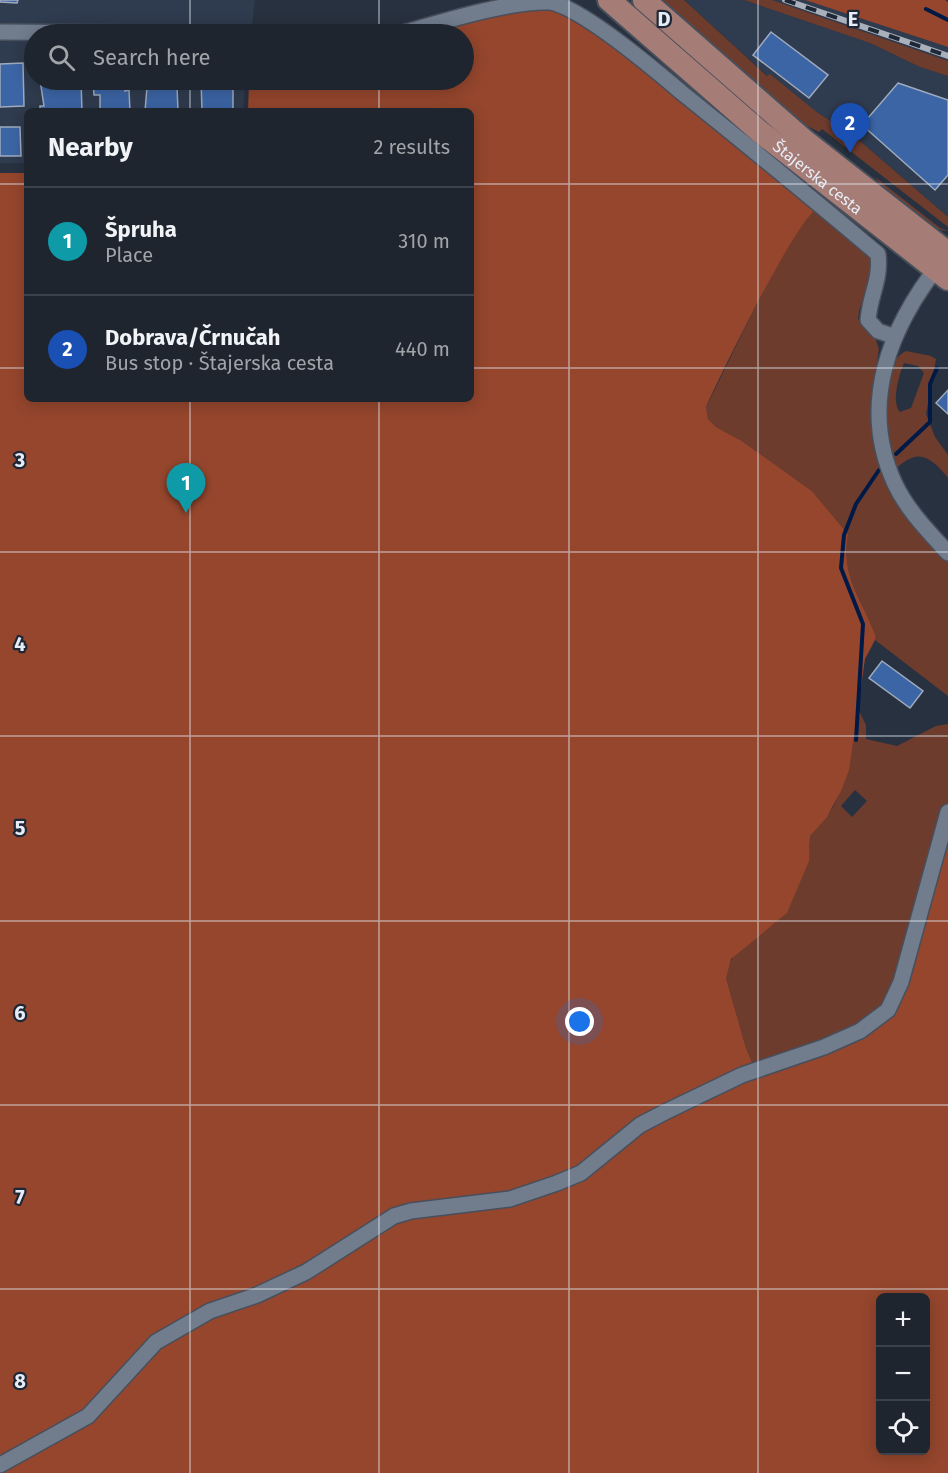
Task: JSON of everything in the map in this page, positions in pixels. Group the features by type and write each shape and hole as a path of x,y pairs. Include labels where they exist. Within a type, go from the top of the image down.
{"main road":[{"name":"Štajerska cesta","path":"609,0 759,131 945,262"},
{"name":"Štajerska cesta","path":"644,0 945,262"}],"street":[{"path":"434,24 477,12 538,2 551,2 588,22 641,59 878,254 880,272 869,305 868,320 878,331 893,336"},
{"path":"0,32 24,32"},
{"path":"945,262 912,301 893,336 883,373 880,411 883,445 895,484 915,515 948,553"},
{"path":"0,1465 88,1416 103,1403 134,1364 156,1342 210,1311 257,1295 306,1272 394,1216 411,1211 510,1199 557,1183 581,1173 640,1125 665,1112 742,1075 824,1047 860,1031 888,1010 902,982 948,812"}],"shaded area":[{"path":"0,0 255,0 252,24 24,24 24,90 245,90 243,108 24,108 24,163 0,163"},
{"path":"656,0 684,0 767,76 770,74 818,113 853,135 948,217 948,227 822,129 819,132 796,120"},
{"path":"684,0 744,0 870,43 920,67 948,76 948,217 853,135 818,113 770,74 768,76"},
{"path":"744,0 772,0 948,61 948,76 920,67 870,43"},
{"path":"772,0 805,0 948,47 948,61"},
{"path":"805,0 945,0 948,2 948,47"},
{"path":"551,8 620,49 817,209 806,220 776,269 741,334 706,407 708,419 716,427 742,441 812,491 848,534 847,562 850,575 875,634 875,640 865,659 849,770 842,789 827,817 810,836 809,861 787,913 731,959 726,978 746,1048 754,1067 692,1094 584,1166 506,1195 411,1206 293,1274 201,1309 98,1403 0,1460 0,173 24,173 24,402 474,402 474,108 248,108 249,90 474,90 474,24 456,24 494,14"},
{"path":"875,177 940,228 948,231 928,225 907,210 888,193"},
{"path":"817,209 871,258 871,278 858,319 876,340 879,349 873,397 875,447 883,477 896,499 948,561 948,696 875,640 875,634 850,575 847,562 848,534 812,491 742,441 716,427 708,419 706,407 760,297 792,240"},
{"path":"906,351 936,359 926,414 935,437 948,455 948,478 936,465 924,457 911,458 896,469 889,440 885,405 889,372 895,360","holes":["904,363 918,366 924,373 911,408 900,412 897,408 896,395"]},
{"path":"857,707 866,725 866,739 897,746 936,726 948,724 948,802 888,1005 858,1026 754,1067 746,1048 726,978 728,967 740,949 777,921 788,909 810,848 810,836 831,811 839,795 849,758","holes":["855,790 867,801 852,817 841,806"]},
{"path":"948,826 948,1473 0,1473 94,1419 169,1340 406,1216 506,1203 626,1142 698,1099 890,1016"}],"building":[{"path":"0,0 18,0 17,3 0,2"},
{"path":"771,32 828,75 809,98 753,55"},
{"path":"23,63 24,106 0,107 0,64"},
{"path":"898,83 948,100 948,175 935,190 862,125"},
{"path":"42,90 81,90 82,108 40,108 44,106"},
{"path":"94,90 129,90 130,108 100,108 100,95 94,95"},
{"path":"147,90 177,90 178,108 145,108"},
{"path":"201,90 233,90 233,108 202,108"},
{"path":"0,127 20,127 21,156 0,156"},
{"path":"948,390 948,414 936,403"},
{"path":"882,661 923,691 910,708 869,678"}],"waterway":[{"path":"926,9 948,20"},
{"path":"896,454 930,422 930,384 937,368"},
{"path":"856,740 863,624 841,568 844,535 856,504 879,470"}],"railway":[{"path":"785,0 948,56"}],"place":[{"name":"Dobrava/Črnučah","path":"850,153"},
{"name":"Špruha","path":"186,513"}]}
